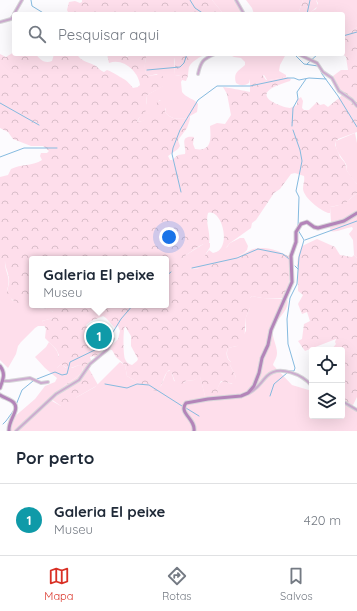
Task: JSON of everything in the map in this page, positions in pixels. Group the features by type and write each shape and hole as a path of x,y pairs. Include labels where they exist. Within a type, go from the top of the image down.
{"street":[{"path":"15,12 22,0"},
{"path":"236,0 243,12"},
{"path":"0,22 12,17"},
{"path":"198,74 204,59 211,56"},
{"path":"302,56 317,63 322,72 332,78 339,91 352,100 357,106"},
{"path":"246,394 255,385 262,358 268,345 271,330 291,287 291,256 296,242 296,232 299,226 303,222 307,222 314,228 318,228 344,221 357,213"},
{"path":"16,431 56,394 79,380 93,361 108,349 113,339"},
{"path":"0,366 4,373 0,388"},
{"path":"194,431 193,423 184,411 184,405 186,404 208,399 232,398 246,394 259,387 268,375 277,371 286,371 303,377 309,383"},
{"path":"3,381 30,378 41,384 48,382"},
{"path":"0,395 12,402 16,407 16,410 9,423 9,431"},
{"path":"345,403 357,410"}],"green space":[{"path":"82,0 212,0 222,12 68,12 69,2 82,2"},
{"path":"212,0 235,0 243,12 222,12"},
{"path":"246,0 303,0 299,12 253,12"},
{"path":"303,0 316,0 318,6 312,12 299,11"},
{"path":"316,0 357,0 357,27 345,36 345,12 312,12 316,9 318,3"},
{"path":"357,27 357,132 338,139 335,145 340,157 345,163 347,171 357,184 357,193 344,204 330,207 330,213 328,213 309,200 306,196 303,189 304,176 295,173 291,174 280,189 274,193 256,220 252,223 251,228 230,243 218,257 210,261 205,258 205,255 209,250 213,253 219,250 223,245 224,238 221,223 218,217 213,213 208,213 207,220 209,243 200,246 183,257 182,264 186,267 195,269 235,258 253,249 259,248 274,250 292,258 289,285 285,298 262,298 252,296 250,298 250,308 246,317 244,341 241,345 228,348 227,353 228,358 232,363 230,365 236,377 234,384 221,381 218,387 217,397 205,396 200,377 194,380 186,381 179,386 175,382 171,371 169,370 165,375 159,389 156,391 147,388 127,376 125,365 116,357 112,350 110,350 109,348 118,339 120,331 118,326 115,328 103,316 86,325 103,347 101,354 97,358 93,356 90,357 92,364 88,367 98,385 77,397 66,406 61,406 51,399 65,385 82,373 83,366 79,365 68,369 61,364 55,368 55,363 59,355 56,349 45,338 46,329 42,321 53,318 53,312 51,310 34,308 169,308 169,256 29,256 29,307 15,301 9,296 7,293 9,283 5,261 0,257 0,177 8,175 11,169 15,167 42,160 40,156 41,153 47,153 49,151 43,146 31,146 13,139 8,132 0,128 0,54 6,57 12,53 12,56 38,56 45,62 52,61 53,56 78,56 102,71 104,72 108,70 124,79 133,88 140,85 137,75 125,64 120,62 109,63 107,56 147,56 145,66 146,74 148,76 163,76 165,78 164,86 147,95 145,112 137,122 146,119 156,104 163,100 166,105 165,112 170,117 190,119 187,128 178,140 180,146 168,156 170,160 178,155 185,154 184,142 186,138 194,137 193,144 195,149 205,148 209,144 210,140 210,126 217,123 225,124 231,115 227,94 223,87 250,92 250,77 256,72 262,74 266,80 286,77 291,79 290,81 272,88 268,92 268,98 276,104 290,108 297,105 297,100 301,97 303,101 302,108 304,110 309,110 317,102 320,105 324,104 328,107 342,95 333,76 341,70 348,70 345,36","holes":["125,326 131,336 131,346 138,359 132,365 125,360 124,356"]},
{"path":"147,56 174,56 175,75 181,76 182,92 198,104 197,112 190,116 190,119 170,117 165,112 166,109 160,100 145,120 137,122 147,103 147,95 163,86 157,74 148,76 146,74"},
{"path":"174,56 202,56 190,65 186,81 182,80 181,76 175,75"},
{"path":"232,56 285,56 280,65 279,71 286,75 286,77 267,80 264,75 250,79 249,83 246,85 239,85 236,83 235,77 238,71 245,65 245,62 241,58"},
{"path":"355,133 357,143 357,184 347,171 346,164 336,147 336,141"},
{"path":"357,193 357,258 354,255 353,240 349,234 353,229 352,227 338,231 330,231 330,207 345,203"},
{"path":"240,238 244,238 248,246 247,250 235,258 203,268 185,268 181,264 183,257 205,243 210,243 210,247 205,255 205,258 227,247 230,243"},
{"path":"317,239 335,247 340,255 352,257 354,255 357,258 357,397 352,407 349,408 345,406 345,347 334,347 336,344 336,339 315,347 309,347 309,349 305,351 298,341 302,339 304,324 310,321 307,312 302,314 298,304 303,295 298,291 297,263 302,246"},
{"path":"0,257 5,260 9,282 7,290 12,300 29,306 29,308 49,309 53,312 53,318 42,321 45,326 38,326 35,328 21,342 8,368 0,360"},
{"path":"252,296 287,299 287,306 273,329 277,356 273,365 292,385 309,390 309,419 345,419 345,405 357,411 357,431 9,431 13,418 35,399 45,386 55,382 57,378 35,357 46,347 49,342 58,354 57,368 61,364 66,368 72,368 79,365 83,366 82,373 65,385 52,401 61,406 95,387 120,362 125,365 127,376 154,390 161,386 167,372 171,370 174,381 184,383 186,381 194,380 200,376 205,396 217,397 218,388 221,382 223,381 232,384 236,377 230,365 231,362 227,356 227,350 228,348 237,346 246,331 246,317 250,308 250,298"}],"waterway":[{"path":"31,0 32,6 42,12"},
{"path":"190,0 195,8 201,12"},
{"path":"307,12 310,0"},
{"path":"345,35 357,32"},
{"path":"147,70 180,67 184,63 186,56"},
{"path":"296,56 304,64 318,66"},
{"path":"307,64 316,56"},
{"path":"320,69 357,127"},
{"path":"181,192 172,154 173,148 180,130 198,100 217,86 250,86 288,78 299,80 309,78 326,79"},
{"path":"292,126 293,108 298,99 297,92 306,79"},
{"path":"0,103 39,125"},
{"path":"293,130 302,161 296,191 299,197 298,227"},
{"path":"0,157 24,148 57,148"},
{"path":"305,240 357,221"},
{"path":"289,371 294,371 295,368 288,344 287,319 290,298 297,284 299,257 304,240 298,230"},
{"path":"192,268 237,258 258,249 283,254 289,259"},
{"path":"295,266 298,269"},
{"path":"37,379 55,372 62,375 67,374 70,362 101,347 130,308"},
{"path":"270,396 274,384 287,373"},
{"path":"16,405 22,390 33,381"},
{"path":"105,384 127,388 137,384 149,385 182,406"},
{"path":"186,408 199,416"},
{"path":"3,424 14,410"}],"place":[{"name":"Galeria El peixe","path":"99,336"}]}
